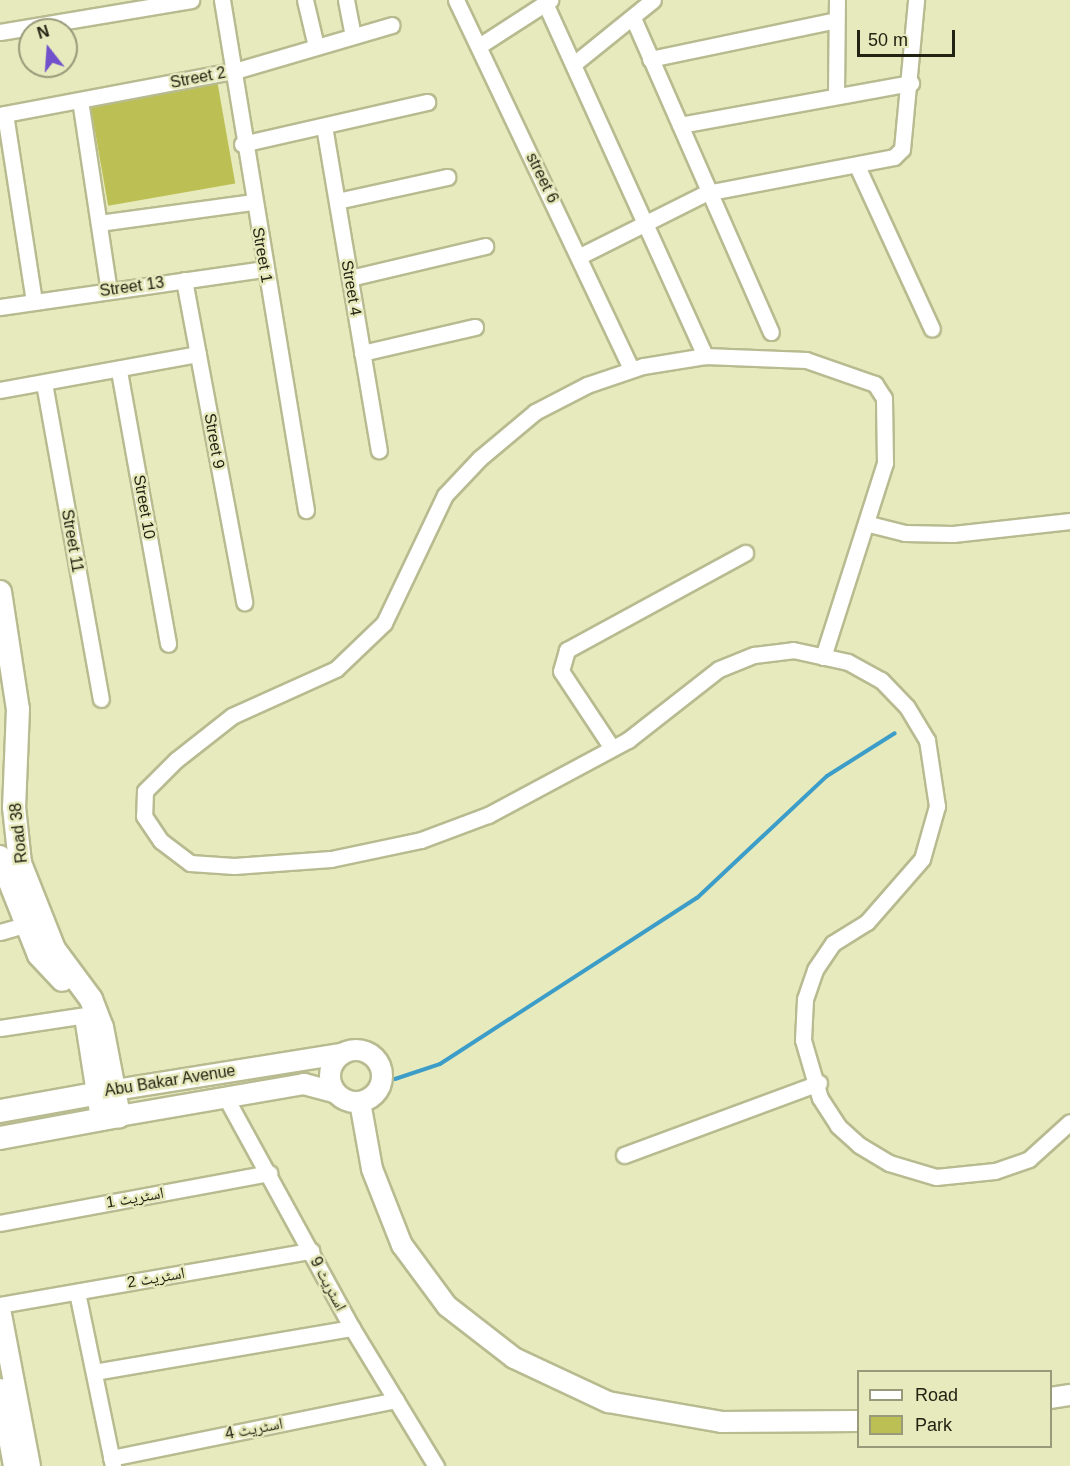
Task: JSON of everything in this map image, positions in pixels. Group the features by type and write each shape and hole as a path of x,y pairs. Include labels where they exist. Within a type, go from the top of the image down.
{"main road":[{"name":"Road 38","path":"0,592 18,709 14,807 20,863 54,949 91,999 106,1091"},
{"name":"Road 38","path":"0,857 24,924 39,955 86,1015"},
{"path":"86,1015 111,1117"},
{"name":"Abu Bakar Avenue","path":"0,1111 106,1091"},
{"name":"Abu Bakar Avenue","path":"0,1138 111,1117"}],"street":[{"path":"0,32 191,0"},
{"name":"Street 1","path":"222,0 238,70 242,144 306,510"},
{"path":"305,0 316,46"},
{"path":"346,0 353,34"},
{"name":"street 6","path":"456,0 580,256 628,363"},
{"path":"575,63 653,0"},
{"path":"836,93 837,0"},
{"path":"580,256 644,221 706,193 857,166 902,149 911,83 916,0"},
{"path":"479,46 548,2 705,356"},
{"path":"633,18 680,125 706,193 771,332"},
{"path":"650,59 836,20"},
{"name":"Street 2","path":"3,114 238,70 353,34 392,25"},
{"path":"680,125 836,93 911,83"},
{"path":"80,100 109,291"},
{"path":"242,144 427,102"},
{"path":"3,114 34,302"},
{"name":"Street 4","path":"324,126 379,450"},
{"path":"857,166 932,328"},
{"path":"336,201 447,177"},
{"path":"99,222 252,202"},
{"path":"350,278 485,246"},
{"name":"Street 13","path":"0,307 264,269"},
{"name":"Street 9","path":"184,280 244,602"},
{"path":"362,353 475,327"},
{"path":"0,390 119,371 198,354"},
{"path":"823,657 869,524 885,463 884,398 875,384 806,360 705,356 628,363 535,412 480,458 446,495 384,623 336,669 232,716 176,760 145,791 144,816 161,841 190,863 234,866 332,859 421,840 488,815 612,748 719,669 754,655 793,650 823,657 848,662 881,680 907,707 927,740 937,806 922,859 867,922 833,943 815,970 805,999 803,1040 819,1083 820,1098 838,1126 859,1145 889,1162 936,1177 995,1171 1029,1159 1070,1122"},
{"name":"Street 10","path":"119,371 168,644"},
{"name":"Street 11","path":"44,383 101,699"},
{"path":"869,524 905,533 952,534 1070,521"},
{"path":"612,748 561,671 567,650 745,553"},
{"path":"0,932 24,924"},
{"path":"0,1028 86,1015"},
{"path":"364,1050 381,1066 379,1089 360,1102 334,1092 330,1074 341,1054 364,1050"},
{"name":"Abu Bakar Avenue","path":"106,1091 341,1054"},
{"path":"624,1155 819,1083"},
{"name":"Abu Bakar Avenue","path":"111,1117 304,1084 334,1092"},
{"name":"اسٹریٹ 9","path":"226,1098 352,1328 436,1466"},
{"path":"360,1102 372,1169 402,1245 447,1306 514,1358 608,1402 721,1422 857,1421"},
{"name":"اسٹریٹ 1","path":"0,1223 269,1173"},
{"name":"اسٹریٹ 2","path":"0,1307 311,1251"},
{"path":"77,1292 112,1462"},
{"path":"0,1307 30,1466"},
{"path":"93,1372 352,1328"},
{"path":"0,1389 14,1466"},
{"path":"1052,1398 1070,1395"},
{"name":"اسٹریٹ 4","path":"112,1462 396,1400"}],"green space":[{"path":"217,80 235,183 108,206 90,102"}],"waterway":[{"path":"395,1079 440,1064 697,898 827,776 895,733"}]}
